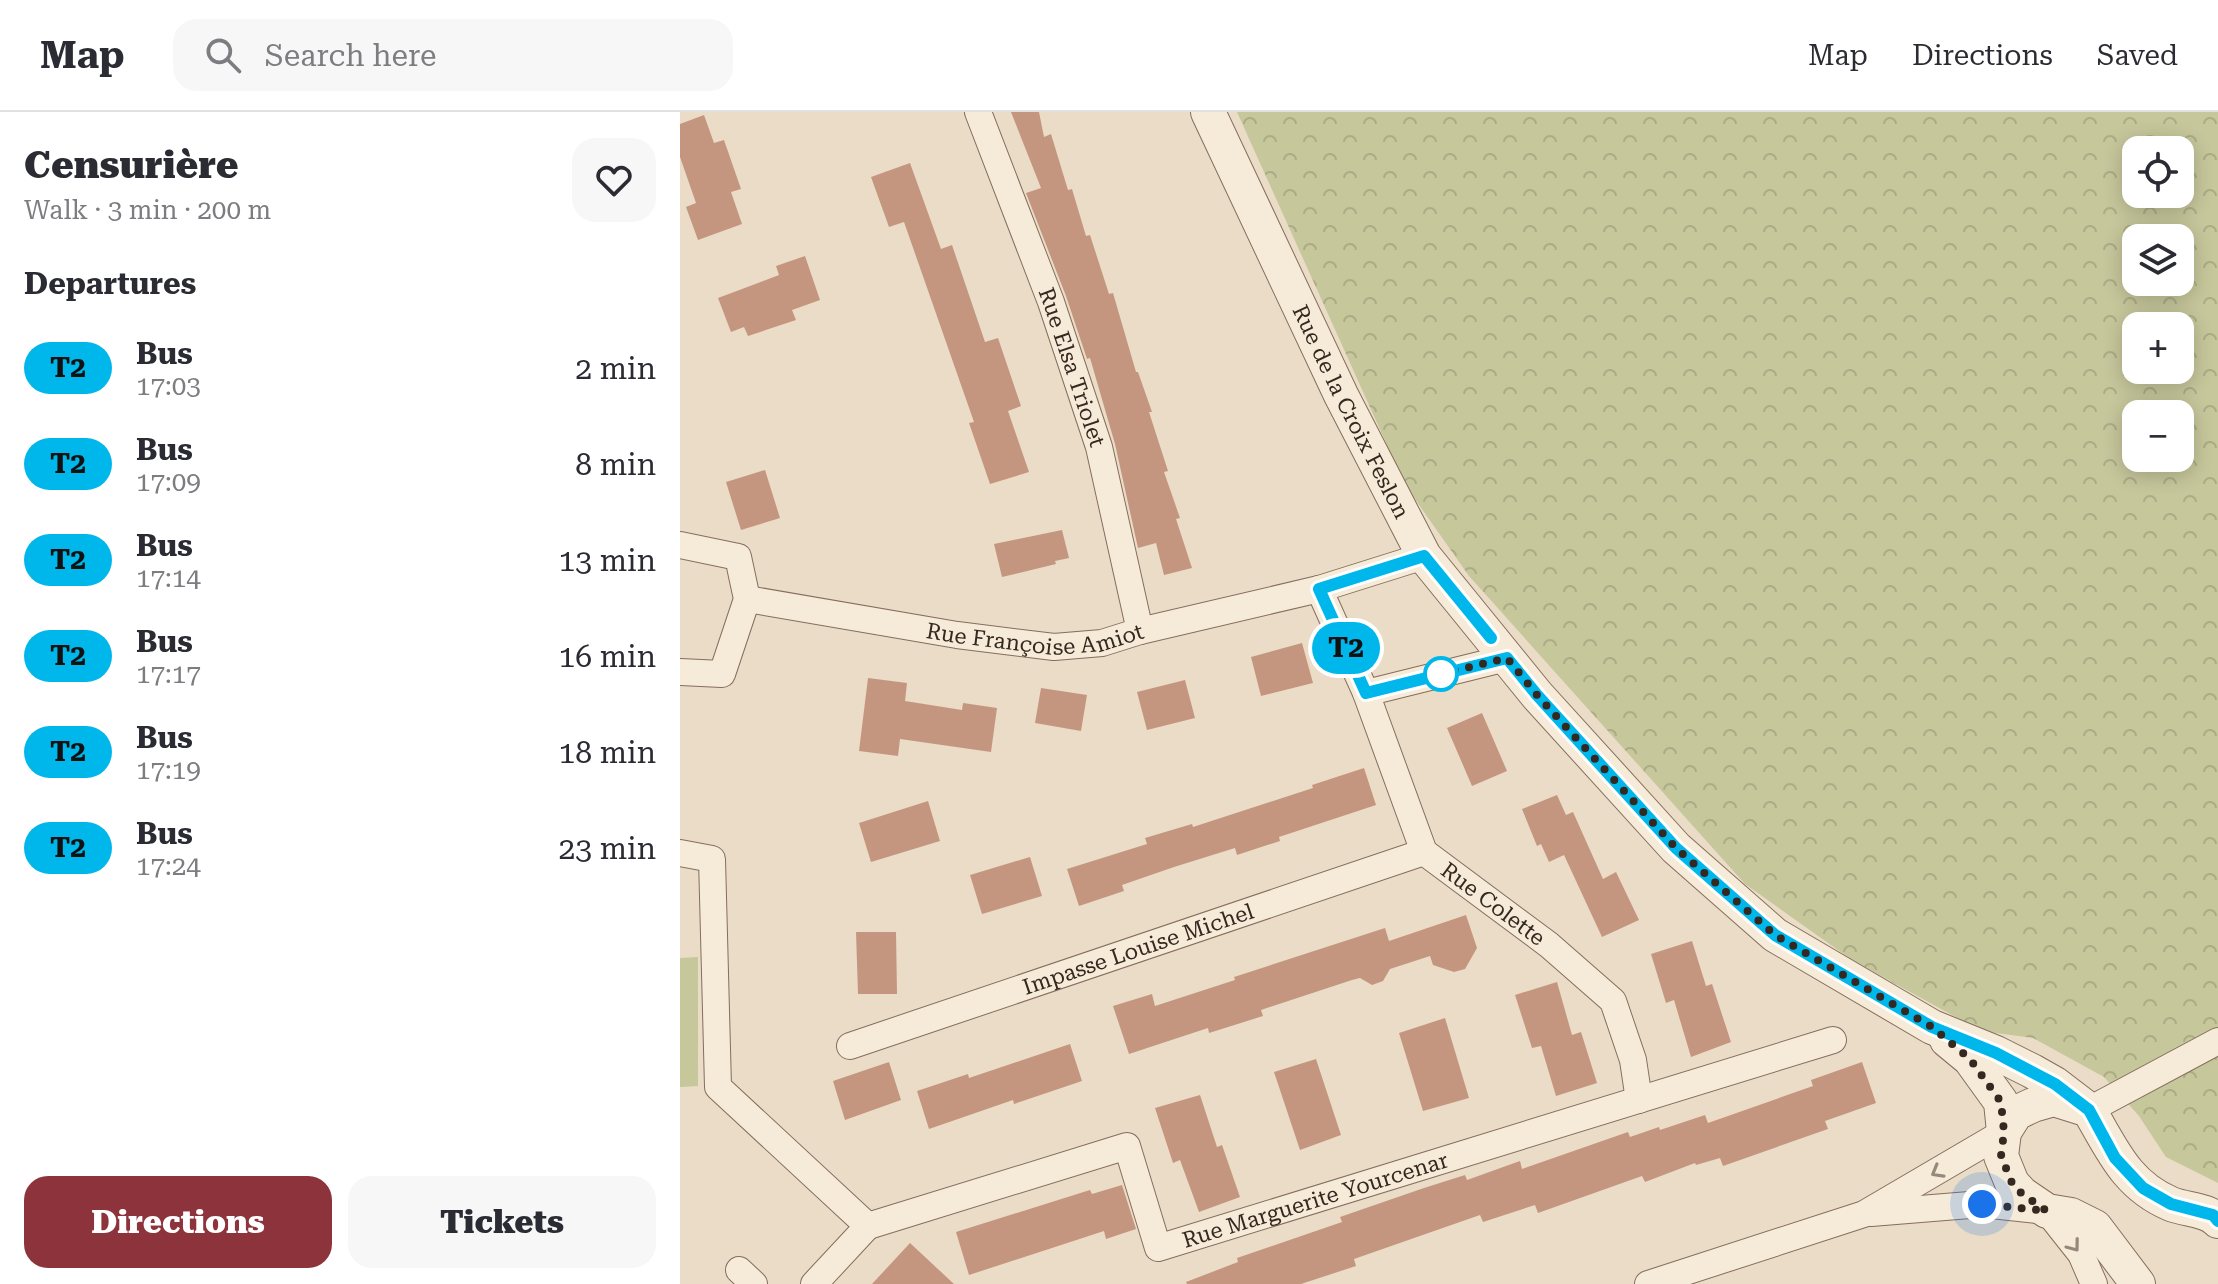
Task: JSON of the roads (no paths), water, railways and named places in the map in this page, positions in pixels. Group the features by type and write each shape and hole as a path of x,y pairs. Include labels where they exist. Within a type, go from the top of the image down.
{"street":[{"name":"Rue Elsa Triolet","path":"978,112 1051,302 1099,447 1140,631"},
{"name":"Rue de la Croix Feslon","path":"1208,112 1341,395 1424,556 1537,695 1676,848 1775,935 1932,1027 2032,1071 2089,1110"},
{"path":"680,545 738,557 747,599 722,674 680,672"},
{"name":"Rue Françoise Amiot","path":"747,599 957,635 1054,647 1102,643 1140,631 1319,589 1424,556"},
{"name":"Rue Colette","path":"1319,589 1366,693 1424,852 1549,945 1613,1001 1633,1060 1639,1100"},
{"path":"1366,693 1507,658"},
{"name":"Impasse Louise Michel","path":"850,1046 1424,852"},
{"path":"680,853 712,859 718,1087 868,1226 814,1284"},
{"name":"Rue de la Croix Feslon","path":"1932,1027 1970,1059 2001,1102 2004,1132 2001,1156 2012,1183 2047,1211"},
{"name":"Rue Marguerite Yourcenar","path":"868,1226 1127,1146 1158,1248 1833,1040"},
{"path":"2089,1110 2218,1041"},
{"path":"1648,1284 1864,1214 2004,1132 2016,1113 2054,1099 2089,1110 2115,1158 2143,1188 2171,1204 2216,1217"},
{"path":"1864,1214 1982,1204 2071,1215 2095,1227 2138,1284"},
{"path":"2047,1211 2081,1254 2094,1284"}]}
